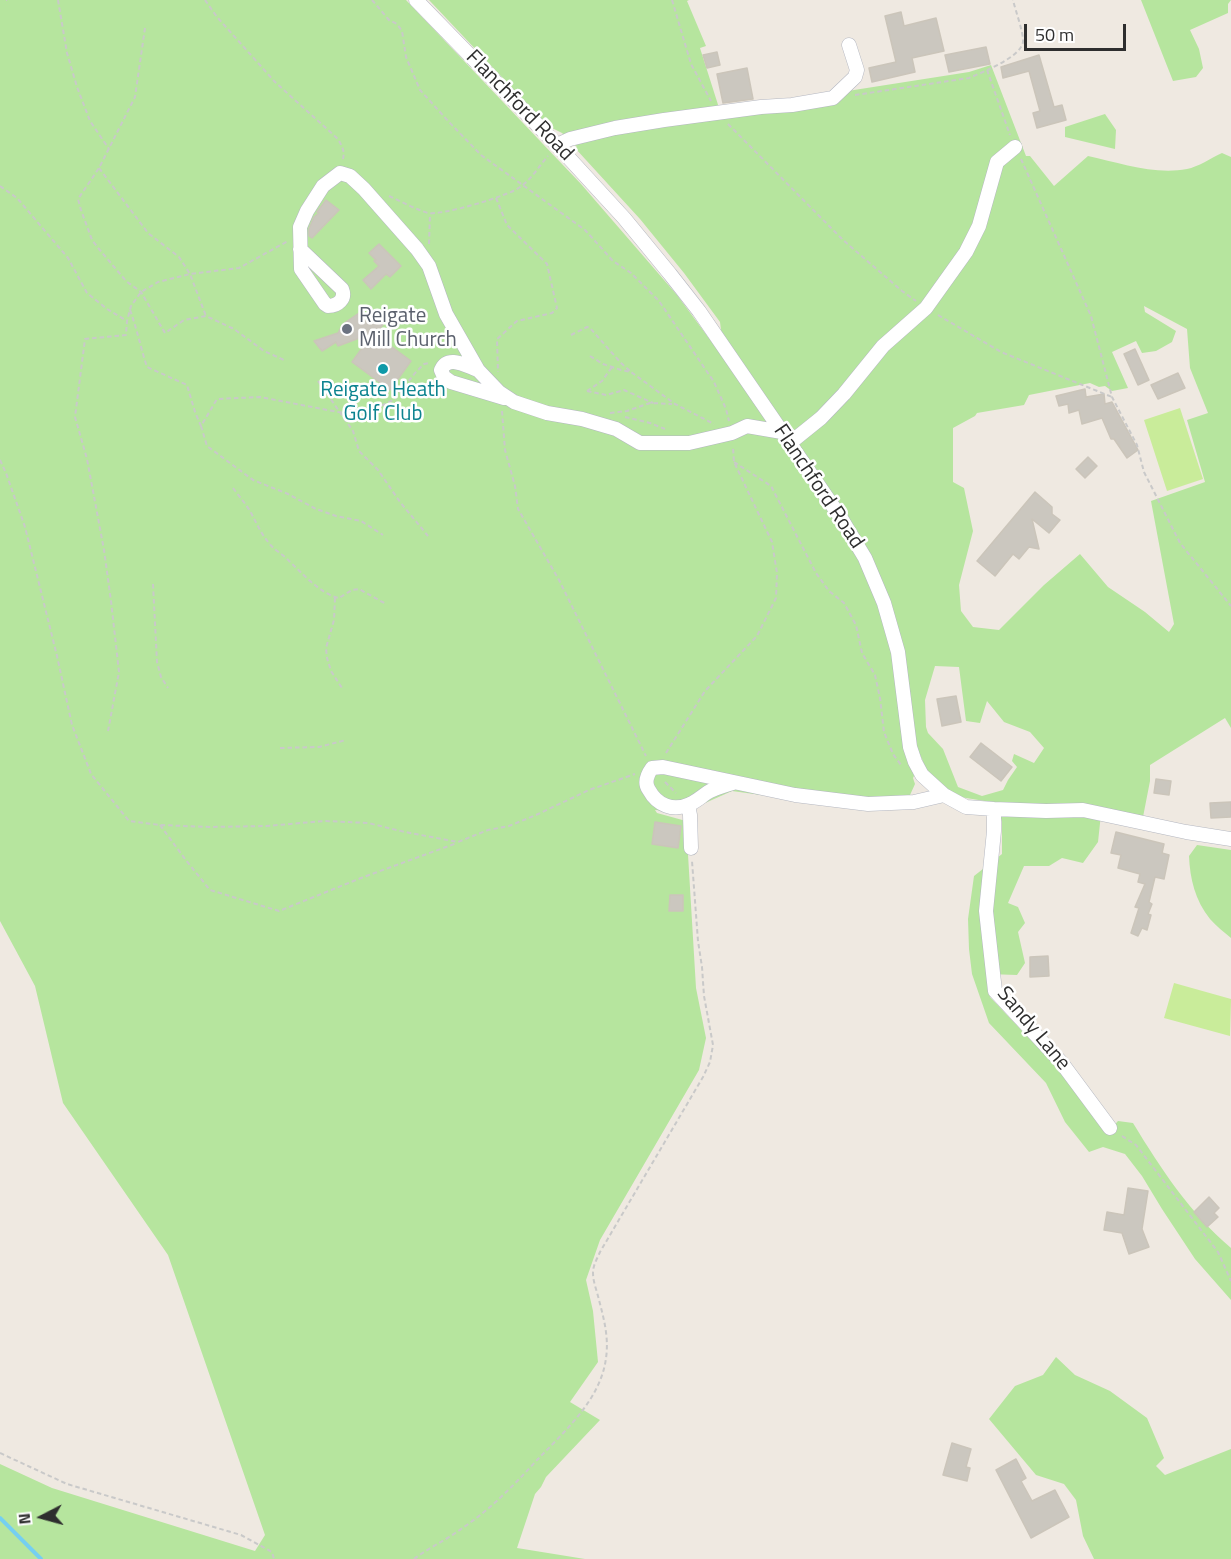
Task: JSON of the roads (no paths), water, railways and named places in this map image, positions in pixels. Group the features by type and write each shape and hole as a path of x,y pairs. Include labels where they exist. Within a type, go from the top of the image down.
{"street":[{"name":"Flanchford Road","path":"416,0 557,145 624,218 670,274 699,311 841,518 865,558 884,603 897,652 910,747 922,775 944,795 966,807 1046,811 1083,810 1186,832 1231,838"},
{"path":"557,145 570,139 615,128 833,98 855,76 857,70 849,45"},
{"path":"747,426 786,438 821,418 884,346 926,308 966,252 979,226 997,162 1016,147"},
{"path":"299,243 300,227 323,186 340,174 350,176 417,249 429,266 446,314 478,370 500,395"},
{"path":"478,370 449,361 442,366 442,374 447,380 500,395 548,413 582,419 616,429 640,443 688,443 731,433 747,426 760,402"},
{"path":"733,783 708,792 688,806 669,807 658,802 646,786 648,773 654,768 670,768 795,795 868,804 914,802 944,795"},
{"path":"688,806 691,848"},
{"name":"Sandy Lane","path":"994,809 986,911 994,991 1061,1062 1110,1128"}],"waterway":[{"path":"0,1518 41,1559"}],"place":[{"name":"Reigate Mill Church","path":"347,329"},
{"name":"Reigate Heath Golf Club","path":"383,369"}]}
